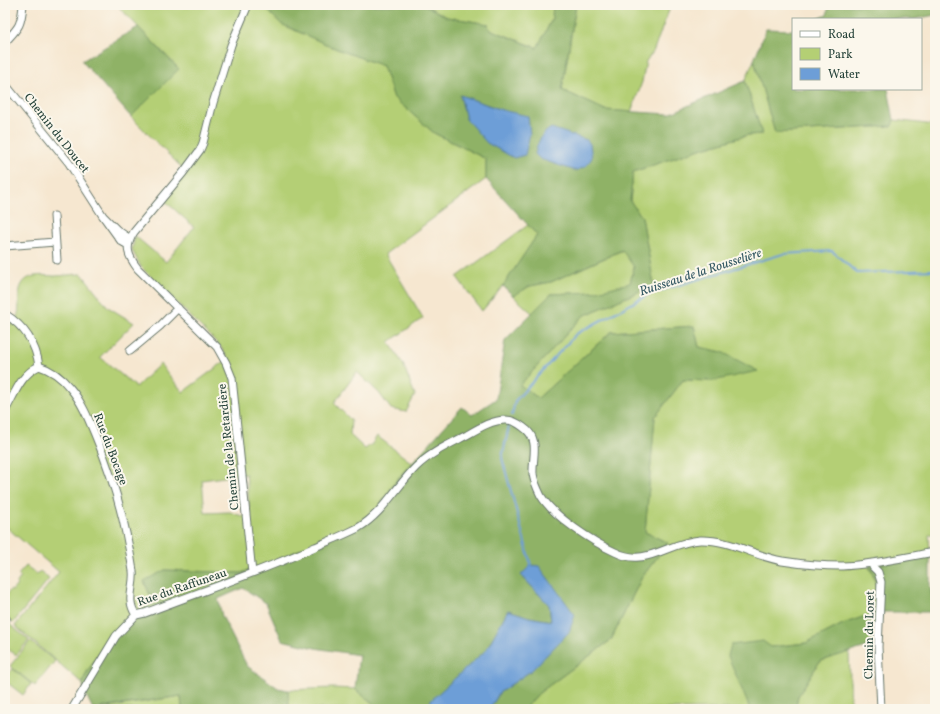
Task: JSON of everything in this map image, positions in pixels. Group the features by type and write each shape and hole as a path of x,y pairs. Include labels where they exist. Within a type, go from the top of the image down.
{"street":[{"path":"5,42 17,29 21,22 23,5"},
{"path":"129,242 200,150 231,45 248,5"},
{"name":"Chemin du Doucet","path":"5,84 69,163 103,216 129,242"},
{"path":"54,216 57,260"},
{"path":"5,246 56,242"},
{"name":"Chemin de la Retardière","path":"129,242 128,250 130,257 138,269 216,347 226,363 232,378 252,573"},
{"path":"130,351 160,326 178,308"},
{"path":"5,314 22,327 29,337 35,348 39,366 24,376 5,410"},
{"name":"Rue du Bocage","path":"39,366 48,369 57,375 71,389 89,419 106,462 119,503 129,547 133,574 130,602 136,615"},
{"name":"Rue du Raffuneau","path":"72,709 116,636 136,615 145,613 286,560 358,527 377,513 406,478 422,462 485,425 499,420 509,420 525,428 531,434 535,447 533,473 536,484 541,496 556,514 584,534 614,552 624,556 641,558 686,542 704,540 722,543 780,561 829,566 872,563"},
{"path":"872,563 935,552"},
{"name":"Chemin du Loret","path":"872,563 873,567 878,572 881,582 878,647 881,709"}],"green space":[{"path":"117,5 262,5 281,24 337,49 383,66 394,98 434,133 486,159 486,179 385,254 423,318 389,342 403,364 415,395 406,412 391,409 379,393 357,372 334,403 351,420 350,435 365,449 372,444 377,436 412,463 398,478 378,508 354,525 275,561 241,573 165,570 144,582 152,599 142,610 112,633 87,672 82,683 15,626 59,572 5,526 5,321 12,325 17,317 20,288 27,279 42,275 57,276 82,274 108,307 134,323 100,357 136,387 160,364 183,392 228,359 220,346 141,267 132,250 135,236 166,262 194,227 164,200 186,172 131,117 179,69","holes":["246,474 250,514 242,516 230,512 205,513 202,480"]},
{"path":"262,5 425,5 447,17 488,24 489,29 537,48 552,19 553,5 576,5 562,90 605,110 669,114 745,81 762,134 748,135 700,149 633,172 630,201 642,217 654,285 583,316 520,385 538,398 611,332 694,326 699,347 722,352 758,371 713,381 683,380 655,417 645,532 668,543 642,577 611,640 539,693 524,709 490,709 499,693 532,670 575,615 521,575 549,605 551,621 529,617 508,610 486,650 431,701 438,709 379,709 355,689 359,655 315,648 282,640 266,603 243,588 218,599 222,616 247,666 278,688 288,690 289,709 182,709 181,696 93,709 82,683 87,672 112,633 126,619 142,610 152,600 144,581 165,570 241,573 275,561 354,525 378,508 398,478 462,407 472,415 496,399 505,340 551,294 593,292 630,283 634,267 622,250 551,282 530,286 513,296 503,286 537,235 486,179 486,159 434,133 394,98 383,66 337,49 281,24","holes":["460,95 502,110 466,119"]},
{"path":"425,5 553,5 552,19 538,48 489,29 488,24 447,17"},
{"path":"576,5 671,5 653,52 646,61 642,82 631,112 605,110 562,90"},
{"path":"829,5 935,5 935,15 920,18 820,18 827,15"},
{"path":"138,27 179,69 131,117 82,61"},
{"path":"766,29 792,30 792,90 888,90 894,120 892,126 775,133 754,60"},
{"path":"754,60 775,133 891,126 894,120 935,125 935,534 929,535 930,555 869,567 877,589 877,612 843,624 806,643 771,647 744,692 750,709 524,709 539,693 611,640 642,577 668,543 645,532 655,417 683,380 713,381 722,352 699,347 694,326 611,332 538,398 520,385 583,316 654,285 642,217 630,201 633,172 700,149 748,135 762,134 745,81"},
{"path":"528,225 537,235 503,286 482,311 457,277"},
{"path":"623,250 634,267 630,284 593,292 551,294 532,313 513,296 530,286 551,282"},
{"path":"930,555 930,586 935,612 877,612 877,589 869,566"},
{"path":"26,566 37,574 40,571 49,579 13,623 5,616 5,596 17,585 16,584 21,577 18,575"},
{"path":"877,612 873,645 820,661 798,696 795,709 750,709 728,656 731,645 763,641 771,647 806,643 843,624"},
{"path":"5,621 29,640 16,655 5,647"},
{"path":"30,641 55,661 35,686 10,666"},
{"path":"849,652 851,709 795,709 798,696 820,661"},
{"path":"13,669 31,684 23,695 5,681 7,675"},
{"path":"333,688 355,689 379,709 289,709 288,690"},
{"path":"181,696 182,709 99,709"}],"water":[{"path":"460,95 502,110 528,116 530,134 525,155 514,158 487,143 466,119"},
{"path":"551,128 587,140 590,144 592,158 586,166 576,171 540,159 535,154 540,139 544,133"},
{"path":"531,565 539,566 575,615 569,632 532,670 499,693 490,709 438,709 430,701 486,650 508,610 529,617 551,621 549,605 521,575"}],"waterway":[{"name":"Ruisseau de la Rousselière","path":"512,415 515,401 576,334 649,294 783,254 832,251 857,273 935,270"},
{"name":"Ruisseau de la Rousselière","path":"509,426 502,458 531,565"}]}
